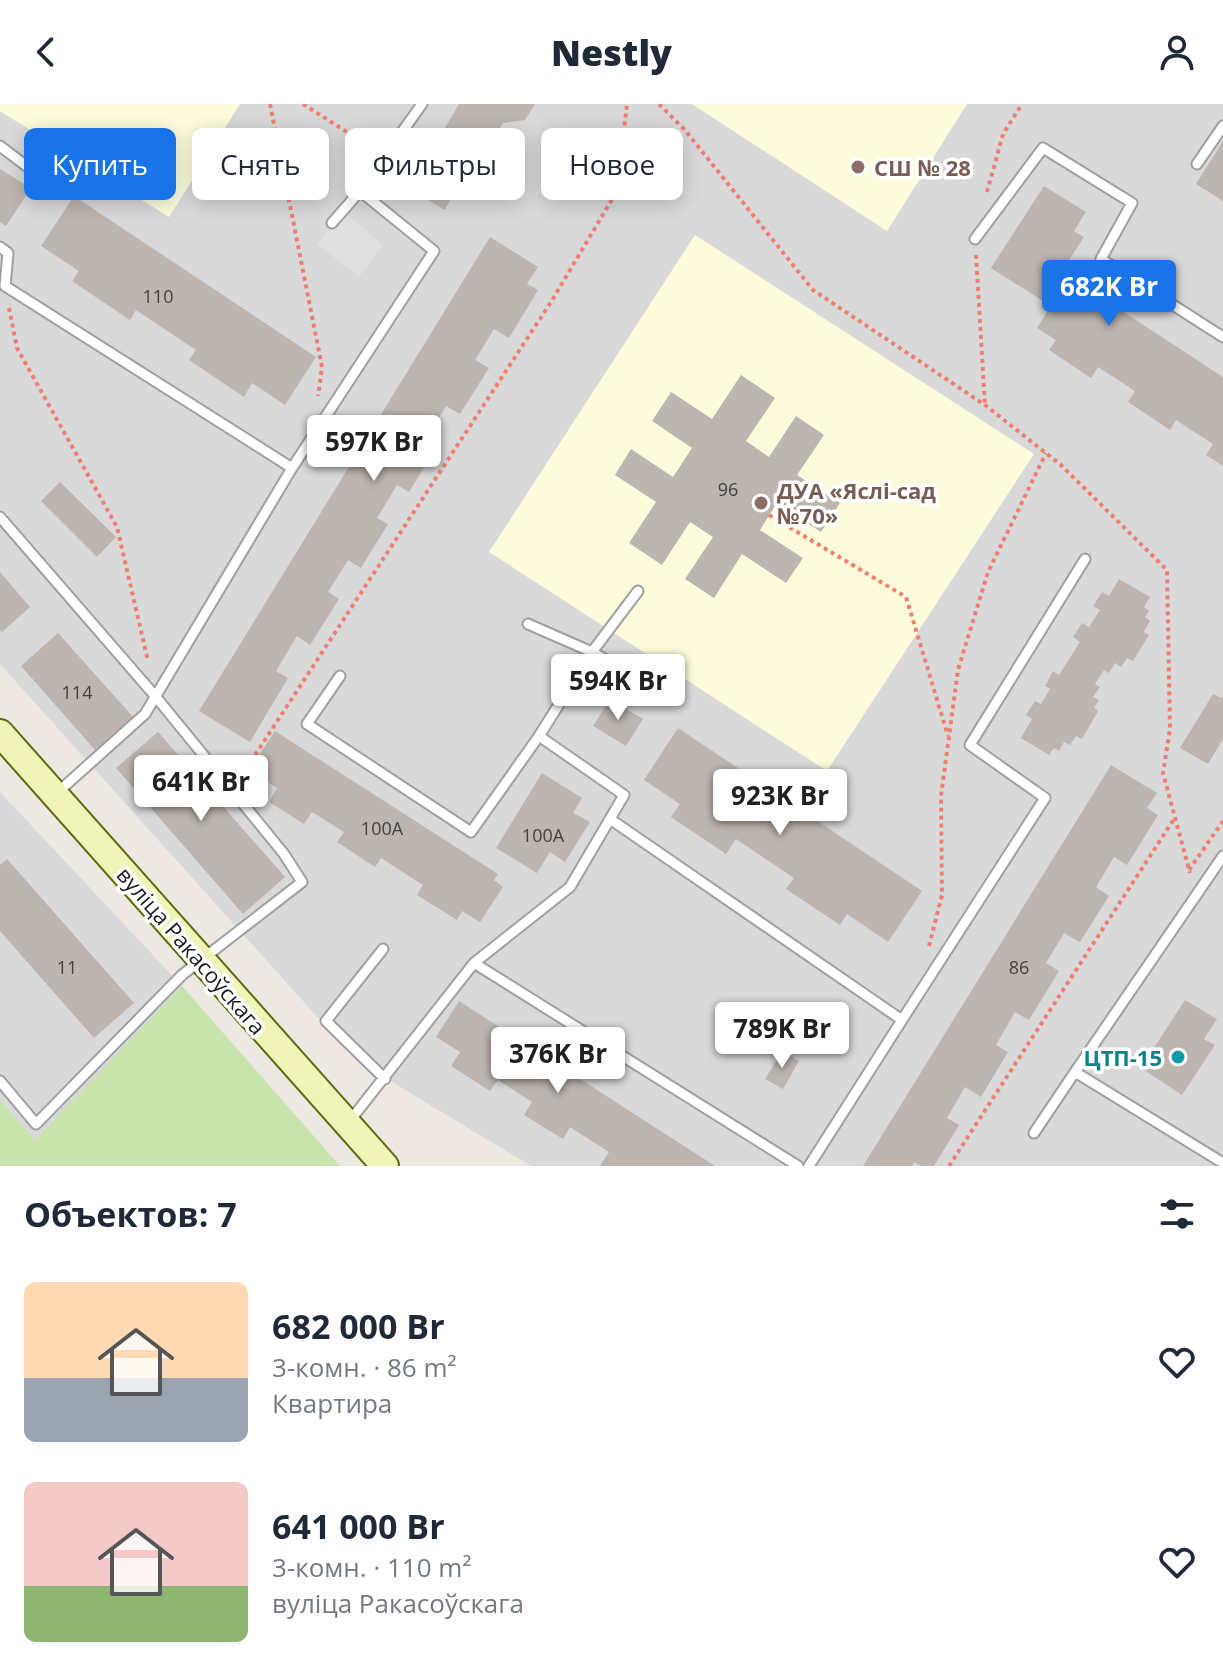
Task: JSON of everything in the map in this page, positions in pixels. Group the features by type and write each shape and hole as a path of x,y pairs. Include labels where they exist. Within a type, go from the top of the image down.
{"main road":[{"name":"вуліца Ракасоўскага","path":"0,733 385,1166"}],"lane":[{"path":"405,128 422,104"},
{"path":"1197,164 1223,126"},
{"path":"0,146 24,164"},
{"path":"975,239 1043,148 1132,203 1101,259 1223,337"},
{"path":"332,223 352,200"},
{"path":"55,794 145,714 292,468 434,251 371,200"},
{"path":"0,247 8,253 5,286 0,299"},
{"path":"5,286 292,468"},
{"path":"0,517 156,697 284,854 302,882 182,975 36,1124 0,1081"},
{"path":"809,1166 1045,798 970,745 1085,559"},
{"path":"340,676 307,724 471,832 539,736 592,652 638,591"},
{"path":"528,624 592,652 675,699"},
{"path":"347,1125 474,963 570,887 624,795 539,736"},
{"path":"610,819 902,1020"},
{"path":"1034,1133 1223,856"},
{"path":"383,949 326,1021 385,1079"},
{"path":"474,963 798,1166"},
{"path":"1075,1072 1215,1162"}],"path":[{"path":"270,104 322,367 313,439"},
{"path":"303,104 345,131"},
{"path":"231,791 551,302 617,191 627,104"},
{"path":"659,104 684,129 813,290 985,405 1022,434 1061,465 1167,570 1170,729 1163,773 1196,896"},
{"path":"5,286 17,348 117,527 156,697"},
{"path":"769,515 906,597 949,739"},
{"path":"949,1166 1175,819"},
{"path":"1189,870 1223,821"}],"shaded area":[{"path":"0,104 1223,104 1223,1166 531,1166 357,1061 0,664"},
{"path":"0,104 240,104 225,128 192,128 192,180 169,217 142,200 176,200 176,128 27,128 0,111"},
{"name":"СШ № 28","path":"692,104 967,104 887,231"},
{"path":"343,211 383,245 359,277 317,244"},
{"name":"ДУА «Яслі-сад №70»","path":"695,235 1034,454 827,771 489,552"},
{"path":"0,792 182,986 35,1141 0,1100"}],"green space":[{"path":"182,986 340,1166 0,1166 0,1100 35,1140"}],"building":[{"path":"459,104 535,104 525,120 503,123 500,128 445,128"},
{"path":"1223,141 1223,201 1196,184"},
{"path":"0,169 24,184 24,199 6,226 0,222"},
{"path":"1044,186 1086,212 1074,231 1084,237 1058,277 1067,282 1070,277 1223,377 1223,466 1206,455 1213,444 1176,420 1170,430 1128,402 1135,391 1098,367 1091,378 1049,350 1056,340 1037,328 1056,298 1048,293 1043,301 991,268"},
{"path":"71,200 80,200 316,357 285,405 252,383 244,397 189,360 196,350 136,310 130,320 72,281 79,271 41,246"},
{"path":"428,200 450,200 445,210"},
{"path":"490,237 538,267 527,284 538,290 509,338 494,329 475,360 489,368 460,414 446,406 426,439 437,446 409,492 397,485 377,518 388,524 361,568 348,560 328,592 339,599 310,645 297,636 276,671 288,678 250,742 199,711"},
{"name":"ДУА «Яслі-сад №70»","path":"741,375 775,398 746,441 769,457 796,416 824,435 797,475 840,503 821,532 777,503 760,530 803,558 786,583 742,554 714,598 685,579 713,537 690,522 662,565 629,543 656,502 615,475 631,449 673,477 692,448 652,421 671,392 712,419"},
{"path":"60,482 116,537 97,557 41,501"},
{"path":"0,572 30,607 2,632 0,630"},
{"path":"1119,579 1150,597 1144,607 1149,611 1145,617 1150,621 1144,632 1149,635 1133,661 1127,658 1121,667 1115,663 1109,673 1104,670 1095,684 1100,687 1093,697 1099,700 1094,708 1098,711 1082,739 1076,736 1070,745 1064,742 1059,751 1054,748 1049,755 1021,738 1032,719 1026,715 1035,701 1041,704 1050,689 1045,686 1053,671 1059,675 1080,642 1073,637 1082,623 1089,627 1100,610 1093,606 1102,592 1109,596"},
{"path":"58,633 134,718 96,751 21,666"},
{"path":"1213,694 1223,696 1223,739 1208,764 1180,748"},
{"path":"610,699 643,719 626,746 593,726"},
{"path":"678,728 922,891 888,942 847,914 840,925 786,889 794,878 736,839 726,854 671,817 680,804 644,780"},
{"path":"275,731 498,874 494,880 503,887 480,922 462,911 457,920 417,895 423,885 381,858 375,867 337,842 344,832 312,812 304,824 269,802 277,788 249,770"},
{"path":"158,732 285,877 243,914 116,768"},
{"path":"1111,765 1157,793 1147,808 1158,815 1127,865 1114,857 1096,887 1109,896 1080,942 1064,933 1046,963 1059,971 1029,1020 1015,1012 996,1045 1008,1052 981,1097 965,1087 947,1118 959,1125 934,1166 921,1166 914,1162 912,1166 863,1166"},
{"path":"542,773 582,798 573,813 590,822 565,862 550,852 537,873 496,848"},
{"path":"7,859 134,1003 94,1038 0,931 0,865"},
{"name":"ЦТП-15","path":"1185,1000 1217,1019 1204,1039 1215,1045 1182,1095 1141,1068"},
{"path":"459,1001 715,1166 600,1166 609,1152 570,1127 563,1139 524,1115 532,1102 498,1080 490,1091 451,1066 460,1052 436,1037"},
{"path":"782,1051 799,1061 783,1089 765,1079"}],"place":[{"name":"СШ № 28","path":"858,167"},
{"name":"ДУА «Яслі-сад №70»","path":"761,503"},
{"name":"ЦТП-15","path":"1178,1057"}]}
